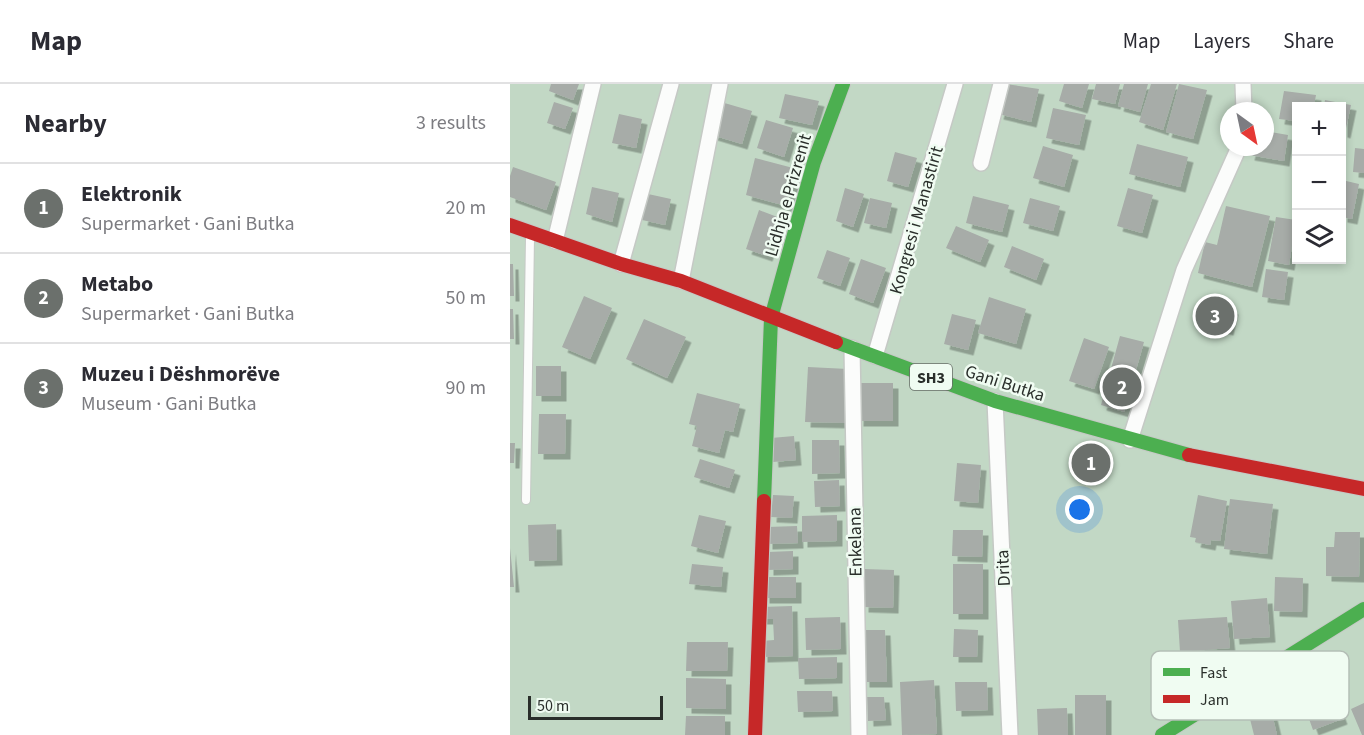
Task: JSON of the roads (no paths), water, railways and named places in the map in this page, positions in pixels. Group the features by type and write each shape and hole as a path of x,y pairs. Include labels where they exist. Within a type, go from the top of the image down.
{"main road":[{"name":"Lidhja e Prizrenit","path":"755,735 771,318 814,162 843,84"},
{"name":"Gani Butka","path":"510,225 621,264 681,281 771,318 995,400 1130,440 1257,471 1364,489"},
{"path":"1297,651 1364,609"},
{"path":"1162,735 1186,720"}],"street":[{"path":"555,241 593,84"},
{"path":"621,264 671,84"},
{"path":"681,281 720,84"},
{"name":"Kongresi i Manastirit","path":"875,356 955,84"},
{"path":"981,164 1001,84"},
{"path":"1243,84 1244,102"},
{"path":"1130,440 1184,270 1235,156"},
{"name":"Enkelana","path":"852,348 859,735"},
{"name":"Drita","path":"995,400 1010,735"}],"lane":[{"path":"526,500 530,232"}],"place":[{"name":"Muzeu i Dëshmorëve","path":"1215,316"},
{"name":"Metabo","path":"1122,387"},
{"name":"Elektronik","path":"1091,463"}]}
